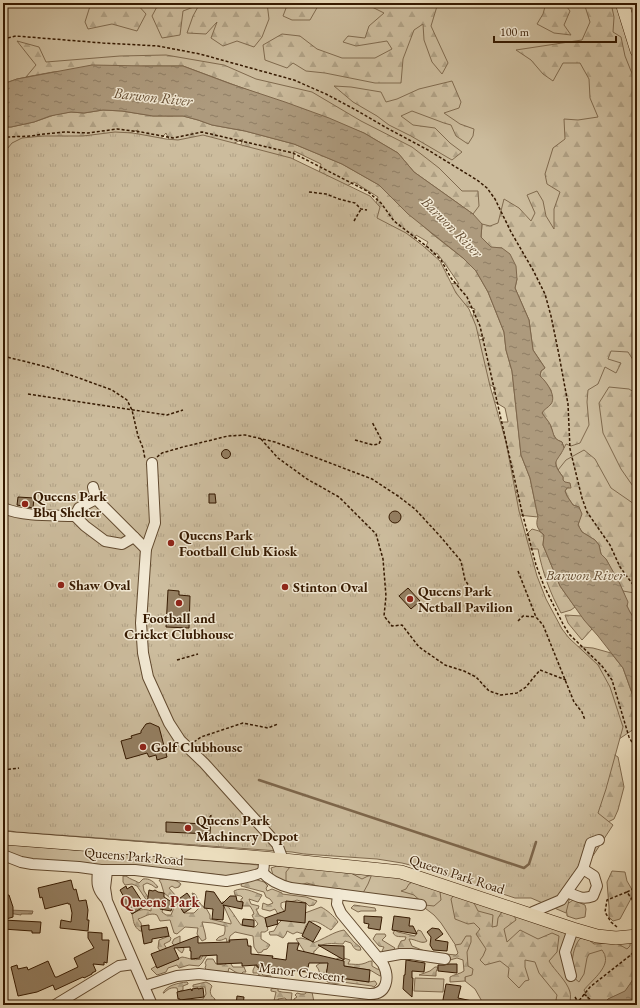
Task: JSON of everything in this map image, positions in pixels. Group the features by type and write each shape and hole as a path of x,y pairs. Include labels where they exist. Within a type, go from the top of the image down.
{"main road":[{"path":"622,3 637,51"},
{"name":"Queens Park Road","path":"3,838 264,858 401,872 597,936 616,938 637,936"}],"street":[{"path":"152,467 155,522 146,550 141,623 143,653 148,677 169,723 180,740 208,768 277,844 283,860"},
{"path":"94,487 96,499 146,550"},
{"path":"75,516 79,508 96,499"},
{"path":"3,508 13,512 26,514 75,516 85,526 105,541 122,544 134,537"},
{"path":"528,914 561,900 583,868 591,843 599,840"},
{"name":"Queens Park Road","path":"3,855 28,864 79,866 102,870 135,870 226,881 240,879 262,872"},
{"path":"264,858 262,872 271,880 285,886 334,899 421,905"},
{"path":"567,892 587,899 592,896 598,886 594,876 583,868"},
{"path":"102,870 98,888 107,901 152,1005"},
{"name":"Manor Crescent","path":"144,986 177,976 200,974 374,994 379,993 383,989 387,980 386,969 353,928 336,912 334,899"},
{"path":"571,976 565,952 573,929"},
{"path":"378,958 405,954 445,959"},
{"path":"55,1005 119,966 134,964"}],"path":[{"path":"3,39 16,36 158,46 200,54 294,80 326,94 428,150 471,176 487,188 496,199 511,232 545,294 551,316 568,404 570,450 587,512 610,545 620,567 637,590"},
{"path":"3,140 8,138 66,132 88,133 117,130 141,132 172,138 202,132 293,153 367,191 381,203 394,221 430,249 441,260 451,278 468,297 480,326 522,512 536,565 544,586 569,634 602,666 612,680 629,737 637,751"},
{"path":"309,192 326,194 339,200 355,203 361,209 367,210"},
{"path":"354,221 361,209"},
{"path":"3,356 47,367 112,390 127,400 132,410 147,467 152,467 162,453 228,436 245,435 276,442 372,479 398,496 414,509 440,536 461,562 466,580 471,589"},
{"path":"28,394 167,415 183,410"},
{"path":"356,440 373,445 379,444 381,438 372,422"},
{"path":"261,439 278,458 307,479 339,497 376,534 383,559 386,596 384,616 392,626 402,625 419,647 445,666 464,671 476,677 489,691 501,696 517,693 526,688 540,670 566,680"},
{"path":"518,571 536,617 543,625 574,702 582,712 585,720"},
{"path":"518,621 523,616 536,617"},
{"path":"177,660 198,654"},
{"path":"188,747 201,736 243,723 268,728 278,724"},
{"path":"3,770 19,768"},
{"path":"621,931 611,922 605,912 607,900 633,889 637,884"},
{"path":"627,892 637,907"},
{"path":"577,1005 590,987 637,950"},
{"path":"584,994 591,1000"},
{"path":"575,997 578,1002"}],"green space":[{"path":"3,3 622,3 637,51 637,623 630,613 623,591 558,470 556,461 561,454 436,187 53,72 17,79 3,84"},
{"path":"91,3 137,3 146,14 137,31 112,24 88,29 85,22"},
{"path":"159,3 267,3 269,19 262,37 254,47 237,41 223,46 211,38 217,22 206,34 187,33 199,5 183,11 180,35 162,38 152,16"},
{"path":"288,3 321,3 310,20 292,20 283,16"},
{"path":"438,3 431,26 448,63 442,74 432,62 424,40 423,24 414,30 403,59 401,83 375,83 325,73 306,71 293,63 287,68 265,60 263,45 282,34 300,36 317,49 342,58 375,58 392,49 387,41 356,46 343,42 348,36 365,38 369,26 384,13 366,4"},
{"path":"546,3 564,3 570,11 564,25 571,35 554,33 537,24 543,14"},
{"path":"584,3 611,3 614,17 613,32 621,37 625,56 637,83 637,366 628,352 611,351 608,359 621,363 616,373 605,367 598,384 588,390 587,402 589,425 580,443 571,446 566,444 564,448 562,442 557,440 553,434 551,426 542,413 544,409 550,405 551,390 540,376 541,371 545,368 533,350 529,320 515,288 517,279 502,248 491,248 481,237 482,224 490,226 498,223 504,199 519,208 531,221 535,213 527,195 537,191 543,201 546,216 554,229 554,209 560,192 547,184 545,174 553,148 565,139 564,119 578,120 598,117 590,98 589,79 580,63 563,63 553,81 543,74 531,60 516,50 582,40 590,22"},
{"path":"17,41 39,47 46,62 120,56 166,55 224,65 256,79 312,92 361,121 412,147 439,168 462,191 478,191 479,206 473,214 414,172 398,153 364,133 183,66 144,66 53,72 26,77 36,65"},
{"path":"452,81 461,102 459,108 444,113 460,124 474,129 473,136 468,144 456,136 451,125 412,111 401,116 413,125 435,128 450,143 462,152 452,160 389,125 353,102 334,86 381,92 386,102 397,99 419,89"},
{"path":"103,110 122,111 153,116 183,116 212,125 245,131 294,144 342,164 379,185 431,233 463,258 476,271 488,292 504,332 506,350 512,371 521,455 530,478 538,517 518,515 514,501 519,495 505,482 497,422 508,422 505,408 490,399 496,388 480,380 469,344 485,338 473,333 470,326 475,309 457,303 445,283 459,284 437,253 417,265 428,242 416,235 405,252 373,214 378,197 354,182 345,187 318,178 321,164 294,151 293,166 238,152 243,139 228,146 172,146 166,133 156,144 137,139 138,130 3,176 3,127 11,127 34,122 57,114 71,112 84,113"},
{"path":"115,132 133,133 178,140 203,135 291,158 370,196 380,207 377,218 406,233 440,261 456,293 469,309 476,326 490,386 506,442 519,511 537,576 546,599 562,629 569,638 598,665 610,687 623,727 598,813 613,825 572,888 566,913 531,898 515,898 430,870 377,859 3,830 3,154 12,143 22,138 43,136 83,136"},
{"path":"609,387 629,389 637,394 637,492 621,469 603,433 599,403"},
{"path":"584,450 595,459 611,488 637,506 637,600 634,593 623,591 606,559 601,554 599,545 595,540 582,532 578,525 581,514 579,507 573,505 565,491 567,488 565,482 558,470 566,460"},
{"path":"532,529 539,531 544,535 543,545 560,586 575,607 571,610 561,613 547,582 538,549 525,549 523,538"},
{"path":"565,615 582,616 592,629 582,640 568,623"},
{"path":"571,646 593,648 611,653 623,668 637,707 637,727 613,743 613,754 618,757 624,787 618,810 614,819 598,827"},
{"path":"3,844 259,865 259,870 229,876 137,866 27,860 3,851"},
{"path":"277,866 401,877 630,942 637,970 602,1005 484,1005 475,989 465,981 466,961 441,923 434,915 421,905 418,899 296,886 280,881 273,875 271,868"},
{"path":"290,867 349,872 362,879 372,874 363,893 331,890 307,883 296,886 286,883 286,872"},
{"path":"612,871 625,872 627,881 634,893 620,919 613,921 609,917 607,882"},
{"path":"123,876 126,876 139,883 143,879 148,879 153,882 158,887 156,888 147,883 143,885 144,891 159,907 163,908 162,912 166,915 171,915 174,901 164,893 159,880 170,879 181,884 179,887 175,888 172,886 169,888 176,896 184,913 194,913 199,908 192,893 195,894 201,904 206,908 210,915 210,919 231,924 222,902 224,902 231,910 241,925 255,927 258,924 252,916 254,914 253,911 250,906 243,906 241,899 243,898 235,895 234,891 244,889 262,895 258,902 249,899 251,904 259,906 258,909 256,909 259,915 265,918 268,930 261,932 261,939 270,945 267,949 258,953 254,947 253,936 235,932 230,936 229,940 231,964 233,967 244,967 246,972 241,974 229,968 228,972 207,970 205,968 205,963 207,959 213,959 216,964 225,965 224,945 227,942 226,938 216,940 224,935 225,926 202,922 206,939 202,941 197,934 198,928 185,927 177,934 174,933 170,920 160,921 157,915 152,914 138,919 141,923 142,931 140,931 135,926 132,914 141,910 151,911 151,907 137,886 132,884 125,885 123,882"},
{"path":"254,879 264,882 268,886 266,888 267,891 272,889 282,894 306,897 317,901 314,905 309,906 306,903 297,900 281,903 281,907 285,912 305,913 321,907 330,913 338,922 331,930 312,921 306,925 303,934 297,932 293,934 287,931 283,938 277,935 270,935 269,932 274,931 281,921 275,909 270,911 262,909 263,903 268,905 273,903 266,897 264,892 241,886 242,882"},
{"path":"416,880 437,887 440,892 441,900 434,906 425,905 414,895 401,891 406,889 409,884"},
{"path":"454,895 473,901 478,911 493,915 492,927 497,926 498,918 503,910 513,913 516,920 504,929 507,942 520,930 538,939 552,933 559,936 557,952 549,961 564,980 570,992 570,1005 555,1005 557,995 539,973 535,962 525,960 525,967 529,980 525,981 519,988 508,977 509,968 500,961 485,965 480,960 486,949 476,934 480,929 474,923 468,924 455,919 451,899"},
{"path":"573,900 585,905 585,917 576,919 567,916 566,905"},
{"path":"354,905 375,908 376,911 358,912 351,908"},
{"path":"344,930 361,950 356,950 351,943 345,941 343,944 324,944 314,951 313,960 310,960 296,939 301,938 309,940 310,938 313,940 313,943 336,932"},
{"path":"395,930 415,936 418,930 421,931 427,941 421,942 409,939 412,946 427,952 400,952 398,947 401,941 405,940 406,937 395,936 393,933"},
{"path":"376,934 385,934 386,936 382,940 395,948 390,953 385,953 382,951 384,947 379,946 373,939"},
{"path":"169,936 171,938 170,941 164,944 167,949 161,952 158,948 159,940"},
{"path":"180,936 180,947 183,947 184,949 182,953 172,943 174,939"},
{"path":"466,936 471,936 471,942 467,952 468,966 473,969 472,975 465,977 465,981 450,982 450,977 464,971 463,960 457,958 450,960 433,955 435,953 456,955 458,953 455,945 461,944"},
{"path":"581,938 589,940 594,944 611,943 620,945 627,949 630,946 630,942 637,940 637,970 632,981 625,992 608,999 602,1005 593,1005 589,1001 584,990 602,970 605,955 602,950 589,954 584,974 579,982 575,979 573,974 572,963 574,951 578,941"},
{"path":"204,953 207,955 199,966 189,965 179,968 177,965 168,968 166,972 157,975 151,969 156,966 157,968 182,957 198,960 201,959"},
{"path":"338,958 350,960 348,964 364,964 372,961 372,966 383,970 383,974 380,976 370,970 331,964 330,969 327,969 326,976 369,982 375,981 377,984 374,987 342,982 327,982 322,978 316,966 320,963 332,962"},
{"path":"255,959 258,960 258,970 263,975 271,976 271,978 260,977 258,973 253,973"},
{"path":"435,967 438,967 436,976 419,975 430,971"},
{"path":"415,978 444,979 443,992 414,991"},
{"path":"187,982 188,984 183,986 183,990 178,992 177,988 173,988 163,993 170,986"},
{"path":"206,982 212,986 210,992 215,999 214,1005 208,1005 208,1001 206,1000 195,1005 188,1002 182,1003 180,1000 203,999 206,994 205,987 193,987 193,985"},
{"path":"278,988 278,991 292,993 291,1002 288,1002 285,998 278,999 279,1005 273,1005 276,992 271,991 271,989"},
{"path":"307,991 312,992 314,1002 312,1004 297,1002 296,1005 293,1005 294,999 297,997 295,995 297,993 305,994"}],"water":[{"name":"Barwon River","path":"92,65 183,66 329,118 364,133 398,153 414,172 473,214 482,224 481,237 491,247 502,248 510,254 516,266 517,279 515,288 529,320 533,350 545,368 541,371 540,376 548,385 553,397 551,404 542,413 550,423 555,438 562,442 564,448 556,464 563,477 563,480 570,483 571,488 567,488 565,491 573,505 579,507 582,514 578,525 582,532 595,540 599,545 601,554 606,559 619,582 628,602 627,606 637,623 637,707 623,668 584,620 560,586 543,545 544,535 538,527 538,517 530,478 521,455 512,371 506,350 504,332 488,292 476,271 463,258 408,214 379,185 342,164 294,144 245,131 212,125 183,116 153,116 122,111 103,110 84,113 71,112 50,116 34,122 11,127 3,127 3,84 17,79"},
{"path":"8,910 33,911 32,914 21,915 8,913"},
{"path":"637,970 637,1005 602,1005 608,999 625,991"}],"building":[{"path":"226,449 231,454 226,459 221,454"},
{"path":"209,494 215,494 216,503 209,503"},
{"name":"Queens Park Bbq Shelter","path":"18,497 34,498 33,508 17,505"},
{"path":"395,511 399,513 401,517 399,521 395,523 391,521 389,517 391,513"},
{"name":"Queens Park Netball Pavilion","path":"408,588 420,601 411,609 399,596"},
{"name":"Football and Cricket Clubhouse","path":"168,590 179,591 179,595 190,596 189,628 166,627"},
{"name":"Golf Clubhouse","path":"150,723 159,727 167,757 157,760 156,755 149,757 147,753 126,759 121,741 132,738 131,736 141,733 146,724"},
{"name":"Queens Park Machinery Depot","path":"211,815 210,834 166,832 166,822 205,824"},
{"path":"71,880 74,890 76,889 79,901 86,900 88,910 87,920 89,920 88,931 60,928 61,920 71,922 72,913 70,904 68,903 45,909 42,897 40,898 38,888"},
{"path":"126,886 127,889 132,886 145,906 132,914 122,900 125,899 120,890"},
{"path":"149,890 164,893 164,897 173,903 171,911 160,909 154,900 147,904"},
{"path":"206,891 214,892 222,904 230,896 236,896 237,901 243,902 242,909 223,905 223,920 212,919 213,909 204,908"},
{"path":"187,893 196,905 184,913 176,901"},
{"path":"3,895 9,895 13,907 13,917 3,920"},
{"path":"286,901 306,903 305,923 277,920 278,924 267,927 265,918 285,911"},
{"path":"364,916 382,917 380,930 368,928 369,924 364,923"},
{"path":"394,916 410,918 409,926 413,926 417,934 392,930"},
{"path":"243,919 254,920 254,927 242,925"},
{"path":"3,920 41,922 40,933 3,929"},
{"path":"309,921 321,928 313,942 302,936"},
{"path":"149,925 149,930 167,927 169,936 152,939 152,942 144,944 141,926"},
{"path":"432,928 439,929 443,934 435,940 448,942 447,951 433,950 430,945 431,937 427,932"},
{"path":"88,932 102,933 102,940 109,940 107,963 104,962 104,965 93,964 96,971 92,974 55,990 53,985 37,992 18,996 11,967 17,965 18,969 27,967 28,970 48,961 55,977 57,977 78,967 74,958 94,948 88,938"},
{"path":"198,936 198,943 230,942 229,940 247,939 248,946 251,946 251,954 273,956 272,958 286,960 288,943 299,943 297,950 344,961 344,966 370,970 369,982 326,976 328,963 309,963 307,972 257,967 257,965 242,966 242,963 217,964 217,955 200,956 200,958 191,959 190,947 174,948 179,959 157,968 151,954"},
{"path":"318,945 344,946 344,960"},
{"path":"406,960 425,963 424,972 412,971 412,997 403,989"},
{"path":"457,964 457,973 438,971 438,965"},
{"path":"446,984 461,986 458,998 477,1002 476,1005 442,1005"},
{"path":"203,988 204,997 178,999 177,992 191,989 192,991 192,989"},
{"path":"237,996 244,997 243,1005 236,1005"}],"waterway":[{"path":"259,780 524,868 529,864 536,842"}],"place":[{"name":"Queens Park Bbq Shelter","path":"25,504"},
{"name":"Queens Park Football Club Kiosk","path":"171,543"},
{"name":"Shaw Oval","path":"61,585"},
{"name":"Stinton Oval","path":"285,587"},
{"name":"Queens Park Netball Pavilion","path":"410,599"},
{"name":"Football and Cricket Clubhouse","path":"179,603"},
{"name":"Golf Clubhouse","path":"143,747"},
{"name":"Queens Park Machinery Depot","path":"188,828"}],"district":[{"name":"Queens Park","path":"160,902"}]}
